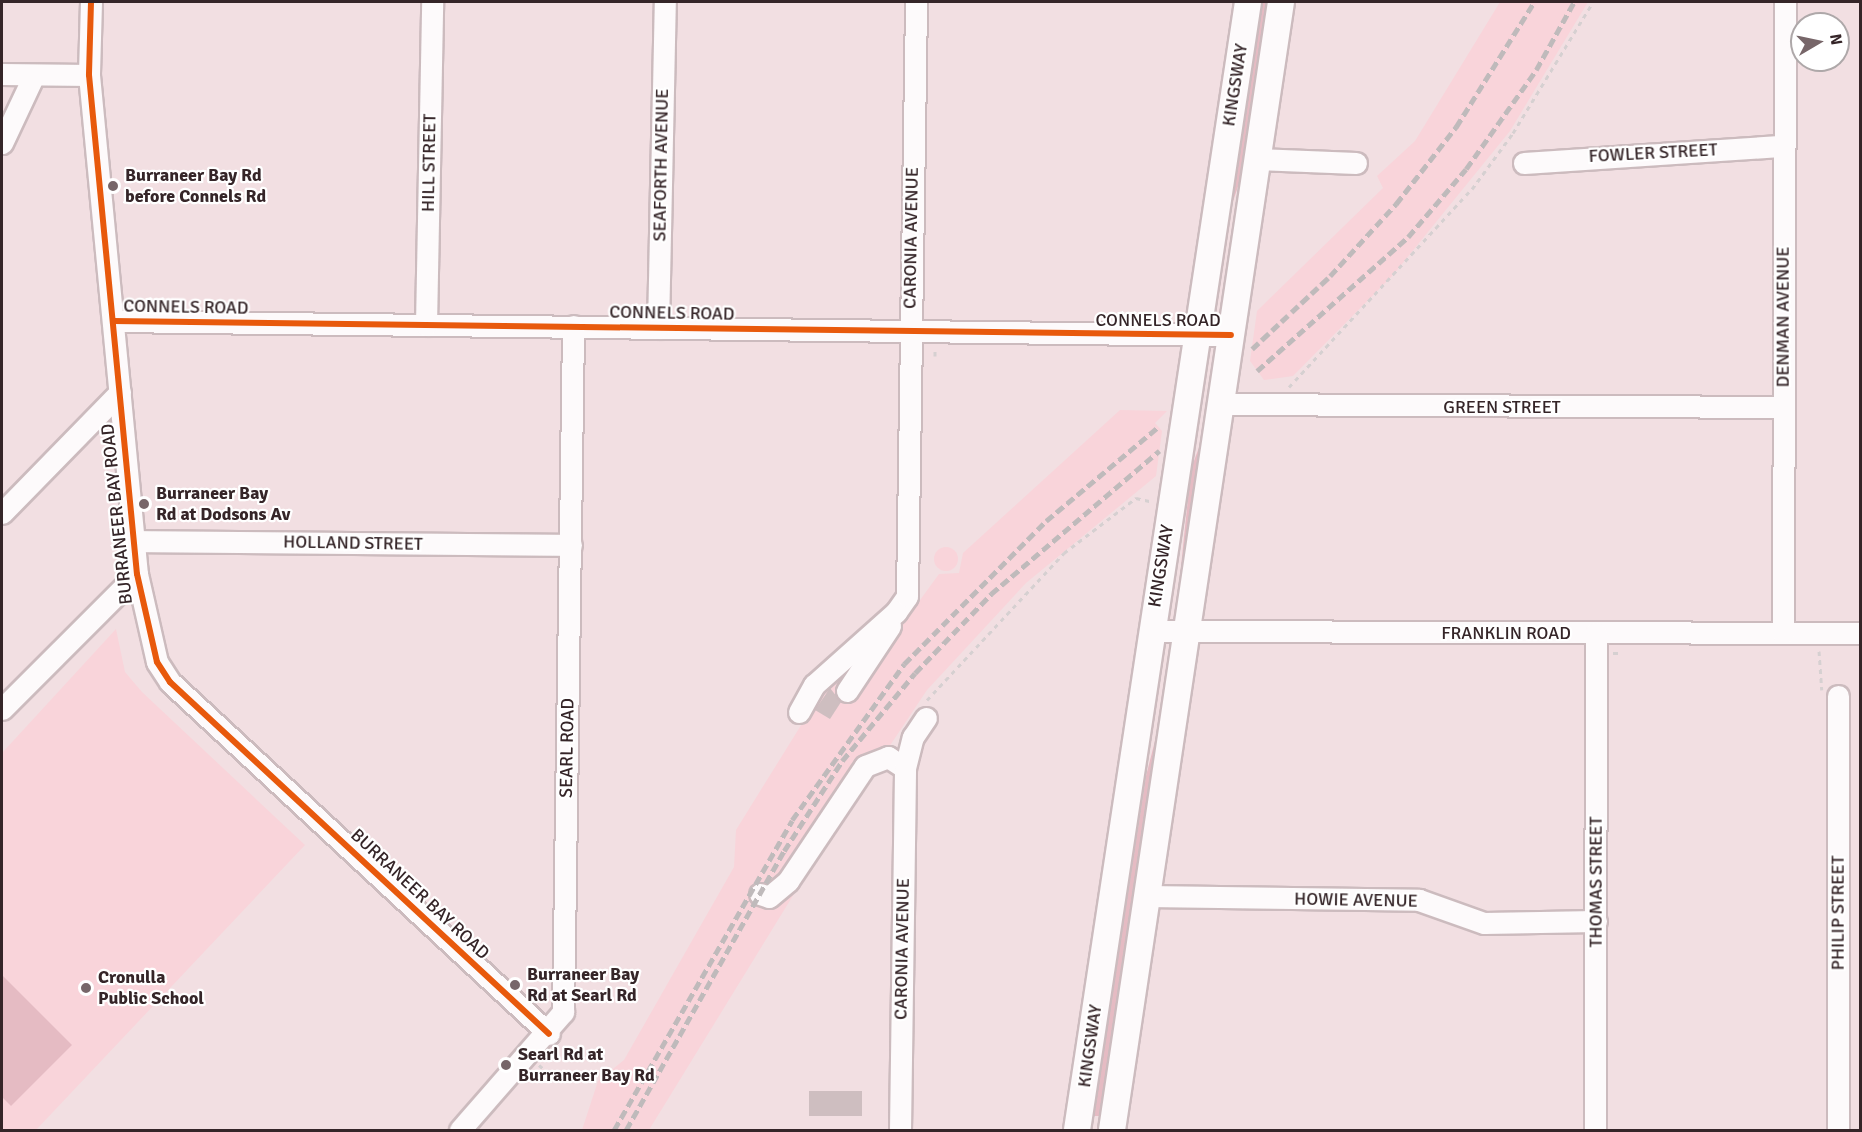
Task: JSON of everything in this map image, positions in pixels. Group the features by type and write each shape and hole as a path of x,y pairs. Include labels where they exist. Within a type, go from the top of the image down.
{"main road":[{"name":"KINGSWAY","path":"1077,1131 1248,2"},
{"name":"KINGSWAY","path":"1113,1131 1281,2"}],"street":[{"name":"BURRANEER BAY ROAD","path":"91,2 89,75 137,573 148,642 170,682 549,1034"},
{"name":"HILL STREET","path":"426,325 432,2"},
{"name":"SEAFORTH AVENUE","path":"658,328 665,2"},
{"name":"CARONIA AVENUE","path":"848,691 881,645 907,596 909,334 916,2"},
{"name":"DENMAN AVENUE","path":"1783,633 1785,2"},
{"path":"2,74 89,75"},
{"path":"2,143 34,75"},
{"name":"FOWLER STREET","path":"1524,163 1783,146"},
{"path":"1257,159 1356,163"},
{"name":"CONNELS ROAD","path":"113,321 573,326 909,334 1231,335"},
{"name":"SEARL ROAD","path":"460,1131 549,1034 563,1012 573,326"},
{"path":"2,513 120,392"},
{"name":"GREEN STREET","path":"1220,404 1784,407"},
{"name":"HOLLAND STREET","path":"135,541 571,545"},
{"path":"2,709 137,573"},
{"path":"799,712 814,685 897,612"},
{"name":"FRANKLIN ROAD","path":"1151,631 1860,633"},
{"name":"THOMAS STREET","path":"1595,1131 1596,633"},
{"name":"PHILIP STREET","path":"1838,696 1838,1131"},
{"name":"CARONIA AVENUE","path":"900,1131 905,768 912,737 926,718"},
{"path":"760,894 769,897 788,881 865,766 888,757 905,768"},
{"name":"HOWIE AVENUE","path":"1147,896 1419,900 1484,923 1596,921"}],"path":[{"path":"1285,406 1289,386 1341,336 1472,189 1513,133 1593,2"},
{"path":"926,718 926,701 1064,553 1136,498 1154,502"},
{"path":"1819,633 1819,689 1838,696"}],"shaded area":[{"path":"1261,2 1268,2 1241,178 1231,207"},
{"path":"1500,2 1588,2 1510,131 1393,275 1293,376 1264,380 1250,361 1257,311 1383,188 1377,176 1415,141"},
{"path":"1120,410 1167,411 1155,423 1162,431 1156,476 1026,583 927,690 829,837 649,1130 582,1130 598,1081 624,1060 734,867 736,830 821,693 891,640 939,574 959,573 963,553"},
{"path":"1201,442 1180,585 1179,586 1191,469"},
{"path":"946,547 955,550 958,559 955,568 946,571 937,568 934,559 937,550"},
{"name":"Cronulla Public School","path":"116,629 125,672 142,692 305,845 36,1130 2,1130 2,753"},
{"path":"1157,733 1102,1116 1094,1116 1146,776"},
{"path":"2,975 72,1045 11,1106 2,1097"}],"building":[{"path":"830,688 841,702 830,719 815,710"},
{"path":"809,1091 862,1091 862,1116 809,1116"}],"railway":[{"path":"1252,349 1330,276 1396,204 1456,127 1534,2"},
{"path":"1257,371 1408,237 1466,169 1536,70 1574,2"},
{"path":"614,1130 792,820 904,664 1046,521 1158,427"},
{"path":"626,1130 784,851 842,761 915,673 991,594 1159,451"}],"cycle path":[{"path":"91,2 89,75 137,574 157,662 170,682 549,1034"},
{"path":"113,321 1231,335"}],"place":[{"name":"Burraneer Bay Rd before Connels Rd","path":"113,186"},
{"name":"Burraneer Bay Rd at Dodsons Av","path":"144,504"},
{"name":"Burraneer Bay Rd at Searl Rd","path":"515,985"},
{"name":"Cronulla Public School","path":"86,988"},
{"name":"Searl Rd at Burraneer Bay Rd","path":"506,1065"}]}
